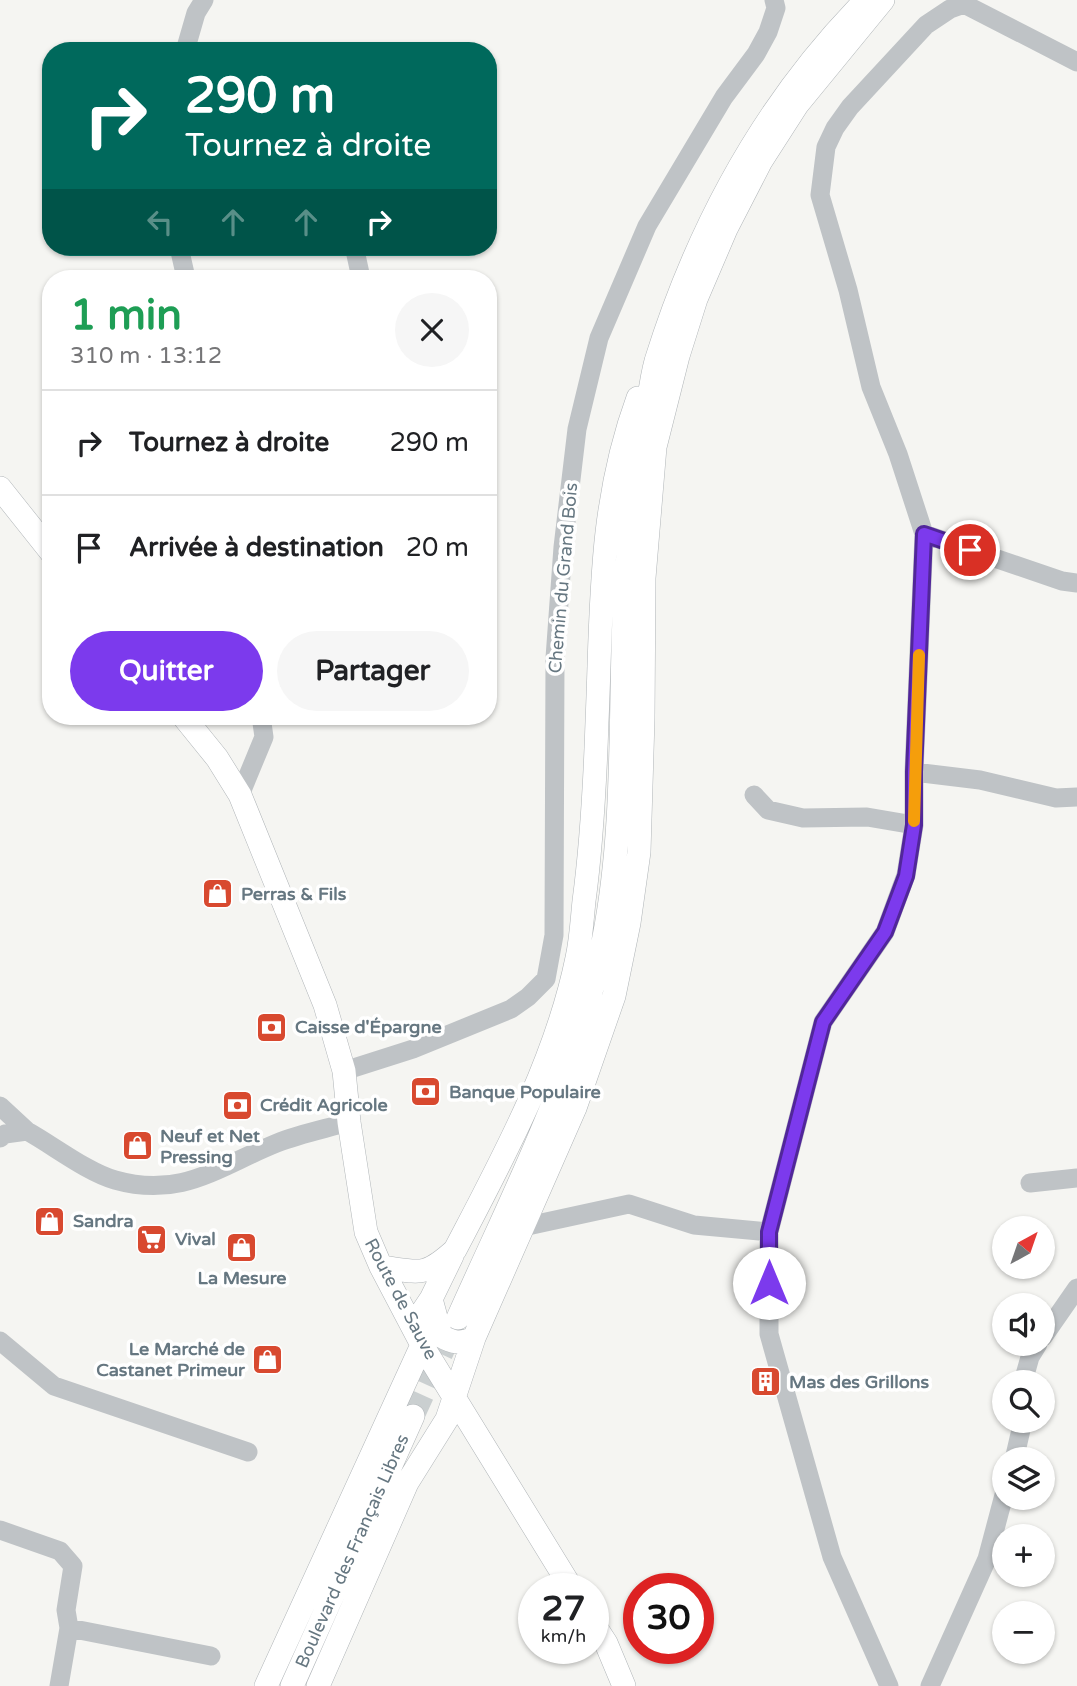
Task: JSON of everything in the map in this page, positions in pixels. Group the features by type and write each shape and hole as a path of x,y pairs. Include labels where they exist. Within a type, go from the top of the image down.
{"main road":[{"path":"266,1686 422,1345 421,1314 431,1299 532,1093 560,1019 577,958 592,841 601,586 607,520 627,429 642,387 655,364 701,241 725,190 751,145 794,82 866,0"},
{"name":"Boulevard des Français Libres","path":"318,1686 407,1483 447,1419 474,1338 575,1108 614,996 629,923 639,852 644,578 656,447 678,356 696,299 726,229 761,161 797,105 883,0"},
{"path":"458,1318 556,1097 591,995 605,934 616,849 625,591 641,444 655,364"},
{"path":"0,488 42,541"},
{"name":"Route de Sauve","path":"190,725 217,758 240,795 325,1005 344,1071 366,1233 380,1267 422,1345 562,1573"},
{"path":"380,1267 420,1272 435,1268 455,1250"},
{"path":"431,1299 441,1336 451,1342 464,1342 474,1338"},
{"name":"Boulevard des Français Libres","path":"292,1686 413,1416"},
{"path":"609,1650 624,1686"}],"street":[{"path":"188,42 196,13 204,0"},
{"name":"Chemin du Grand Bois","path":"344,1071 413,1048 511,1009 528,997 545,979 554,935 555,658 563,547 577,429 599,338 647,226 724,97 756,54 768,32 776,8 774,0"},
{"path":"889,1686 832,1557 769,1334 769,1232 823,1022 885,932 906,876 914,825 924,534 898,454 871,387 848,290 820,195 826,147 835,128 850,107 926,25 950,9 964,4 1077,62"},
{"path":"1055,50 1077,42"},
{"path":"924,534 1062,581 1077,583"},
{"path":"240,795 264,737 262,725"},
{"path":"914,772 980,780 1055,798 1077,797"},
{"path":"754,795 768,810 803,818 867,817 914,825"},
{"path":"0,1106 27,1131 104,1176 131,1184 165,1186 196,1180 281,1141 349,1122"},
{"path":"0,1138 5,1134 27,1131"},
{"path":"1030,1183 1077,1178"},
{"path":"523,1227 629,1203 694,1225 769,1232"},
{"path":"1055,1320 1077,1288"},
{"path":"0,1341 54,1386 248,1452"},
{"path":"930,1686 987,1559 1000,1510"},
{"path":"0,1530 60,1551 73,1566 66,1610 69,1628 59,1686"},
{"path":"69,1628 211,1656"}],"tunnel":[{"path":"413,1416 455,1324"}],"slow traffic":[{"path":"914,821 919,655"}],"place":[{"name":"Perras & Fils","path":"218,894"},
{"name":"Caisse d'Épargne","path":"272,1027"},
{"name":"Banque Populaire","path":"426,1092"},
{"name":"Crédit Agricole","path":"237,1105"},
{"name":"Neuf et Net Pressing","path":"137,1146"},
{"name":"Sandra","path":"50,1221"},
{"name":"Vival","path":"152,1239"},
{"name":"La Mesure","path":"242,1248"},
{"name":"Le Marché de Castanet Primeur","path":"268,1359"},
{"name":"Mas des Grillons","path":"766,1382"}],"route":[{"path":"769,1283 769,1232 823,1022 885,932 906,876 914,825 924,534 970,550"}]}
